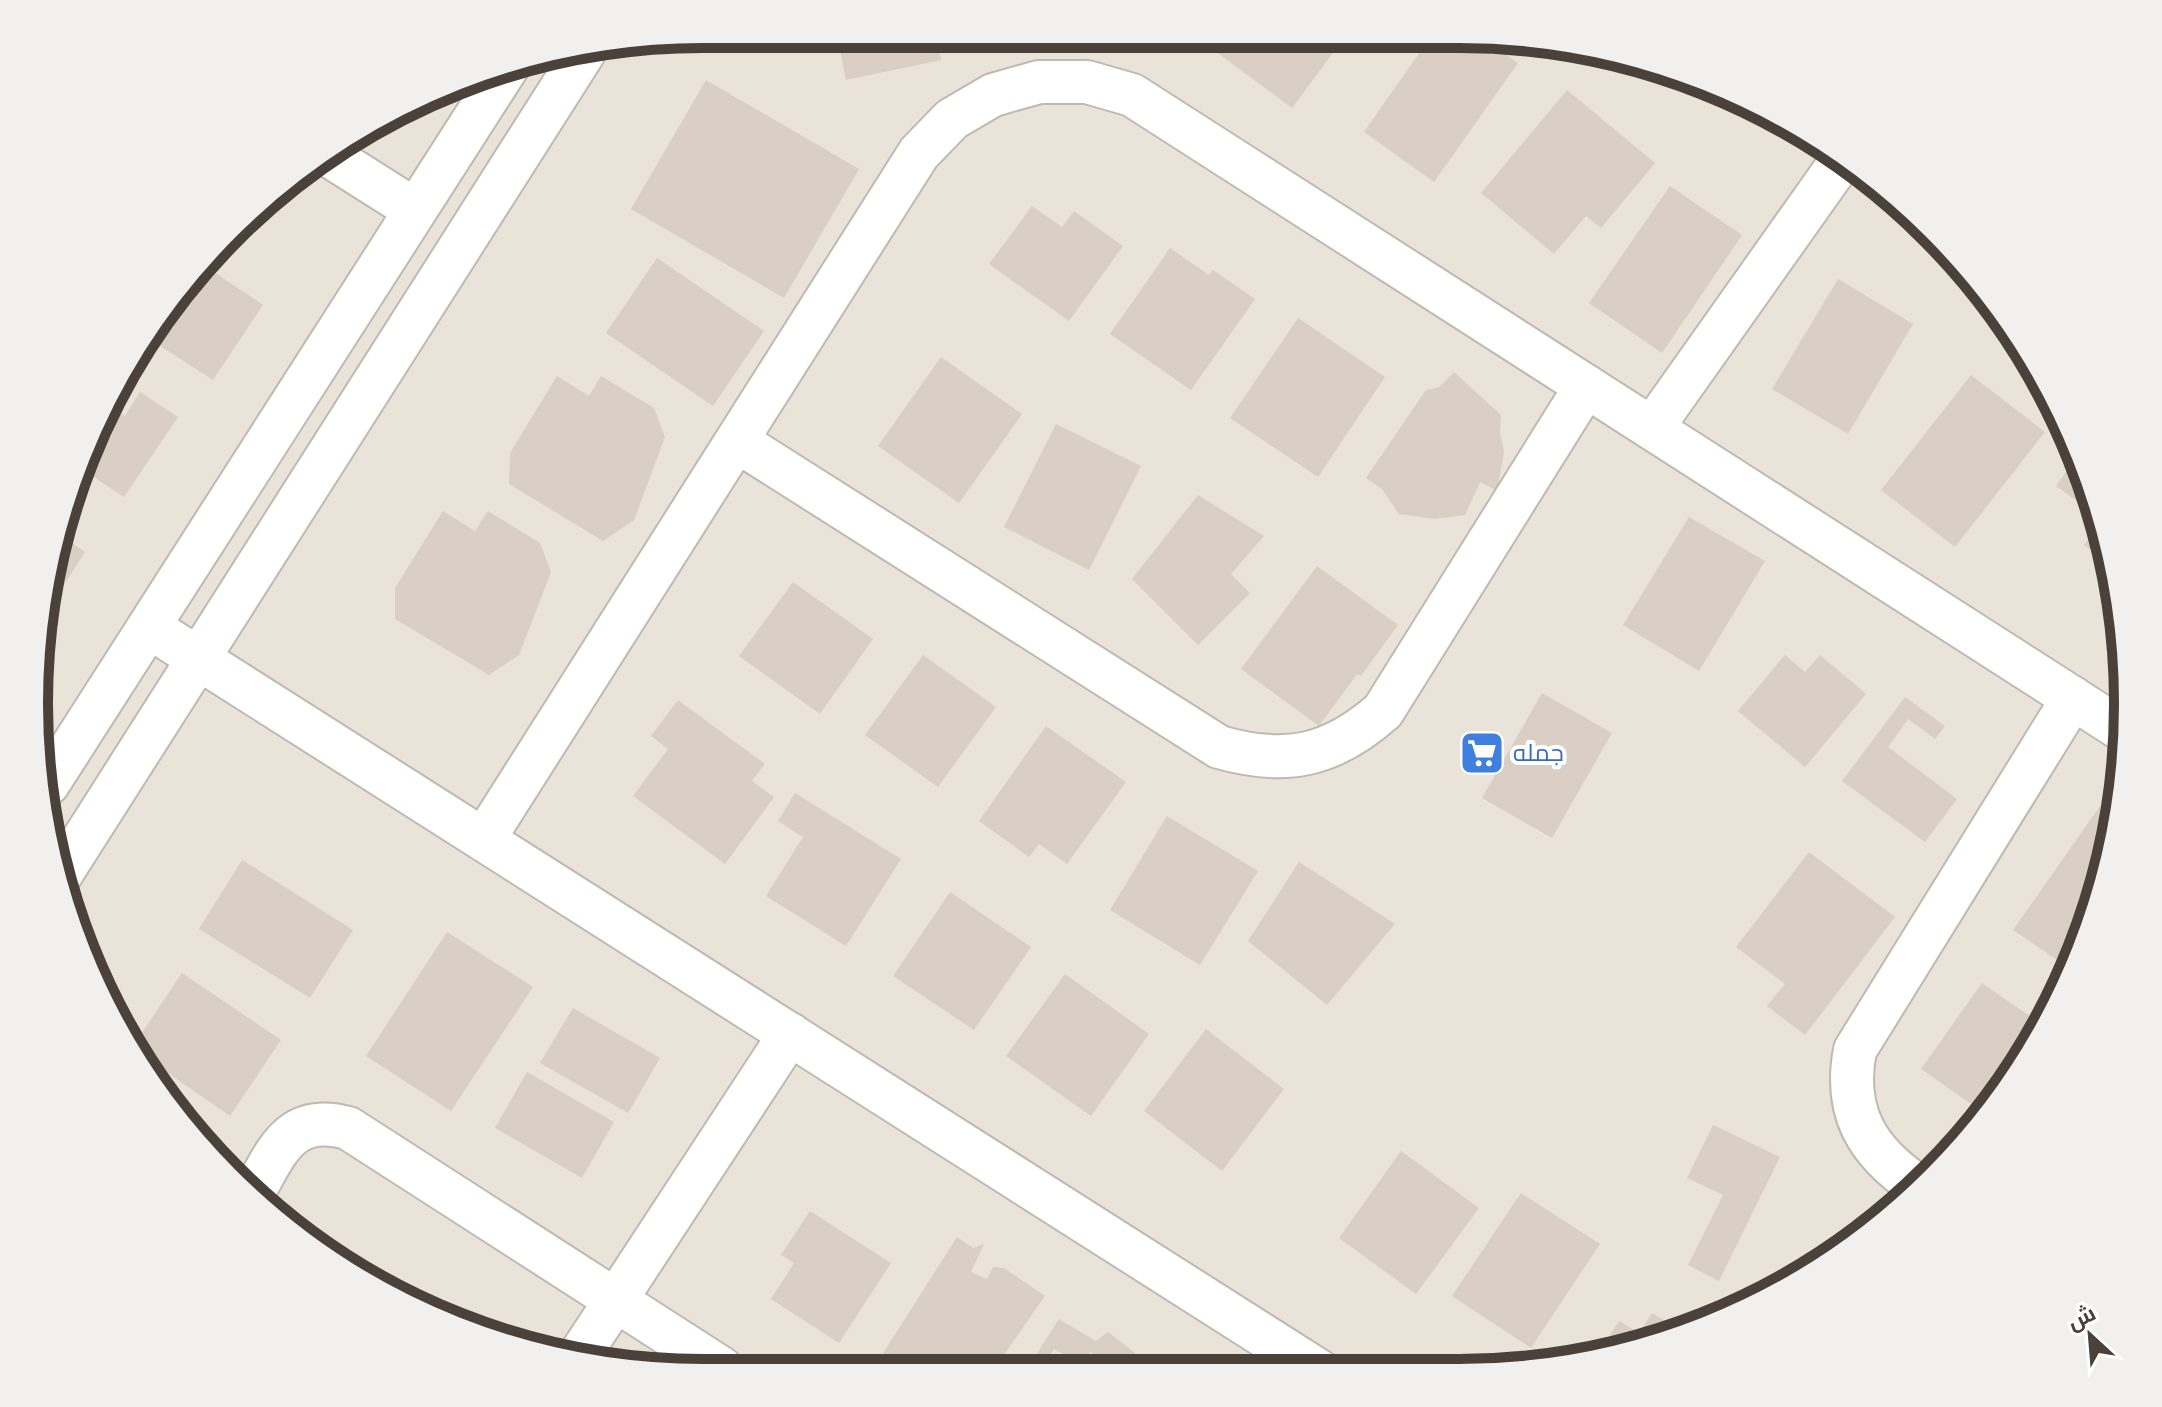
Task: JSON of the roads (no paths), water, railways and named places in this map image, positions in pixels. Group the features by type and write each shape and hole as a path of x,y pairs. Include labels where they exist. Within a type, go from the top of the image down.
{"street":[{"path":"68,863 579,61"},
{"path":"53,777 498,81"},
{"path":"484,839 919,153 952,119 979,103 993,95 1039,82 1087,82 1132,95 2114,724"},
{"path":"336,160 415,210"},
{"path":"1652,428 1836,168"},
{"path":"737,441 1219,747 1247,755 1277,758 1306,755 1335,745 1361,731 1383,711 1586,386"},
{"path":"149,627 1300,1359"},
{"path":"1909,1179 1888,1165 1858,1120 1851,1085 1855,1050 2073,698"},
{"path":"584,1347 790,1034"},
{"path":"258,1184 292,1133 310,1124 329,1122 348,1128 707,1359"}],"place":[{"name":"جمله","path":"1482,753"}]}
